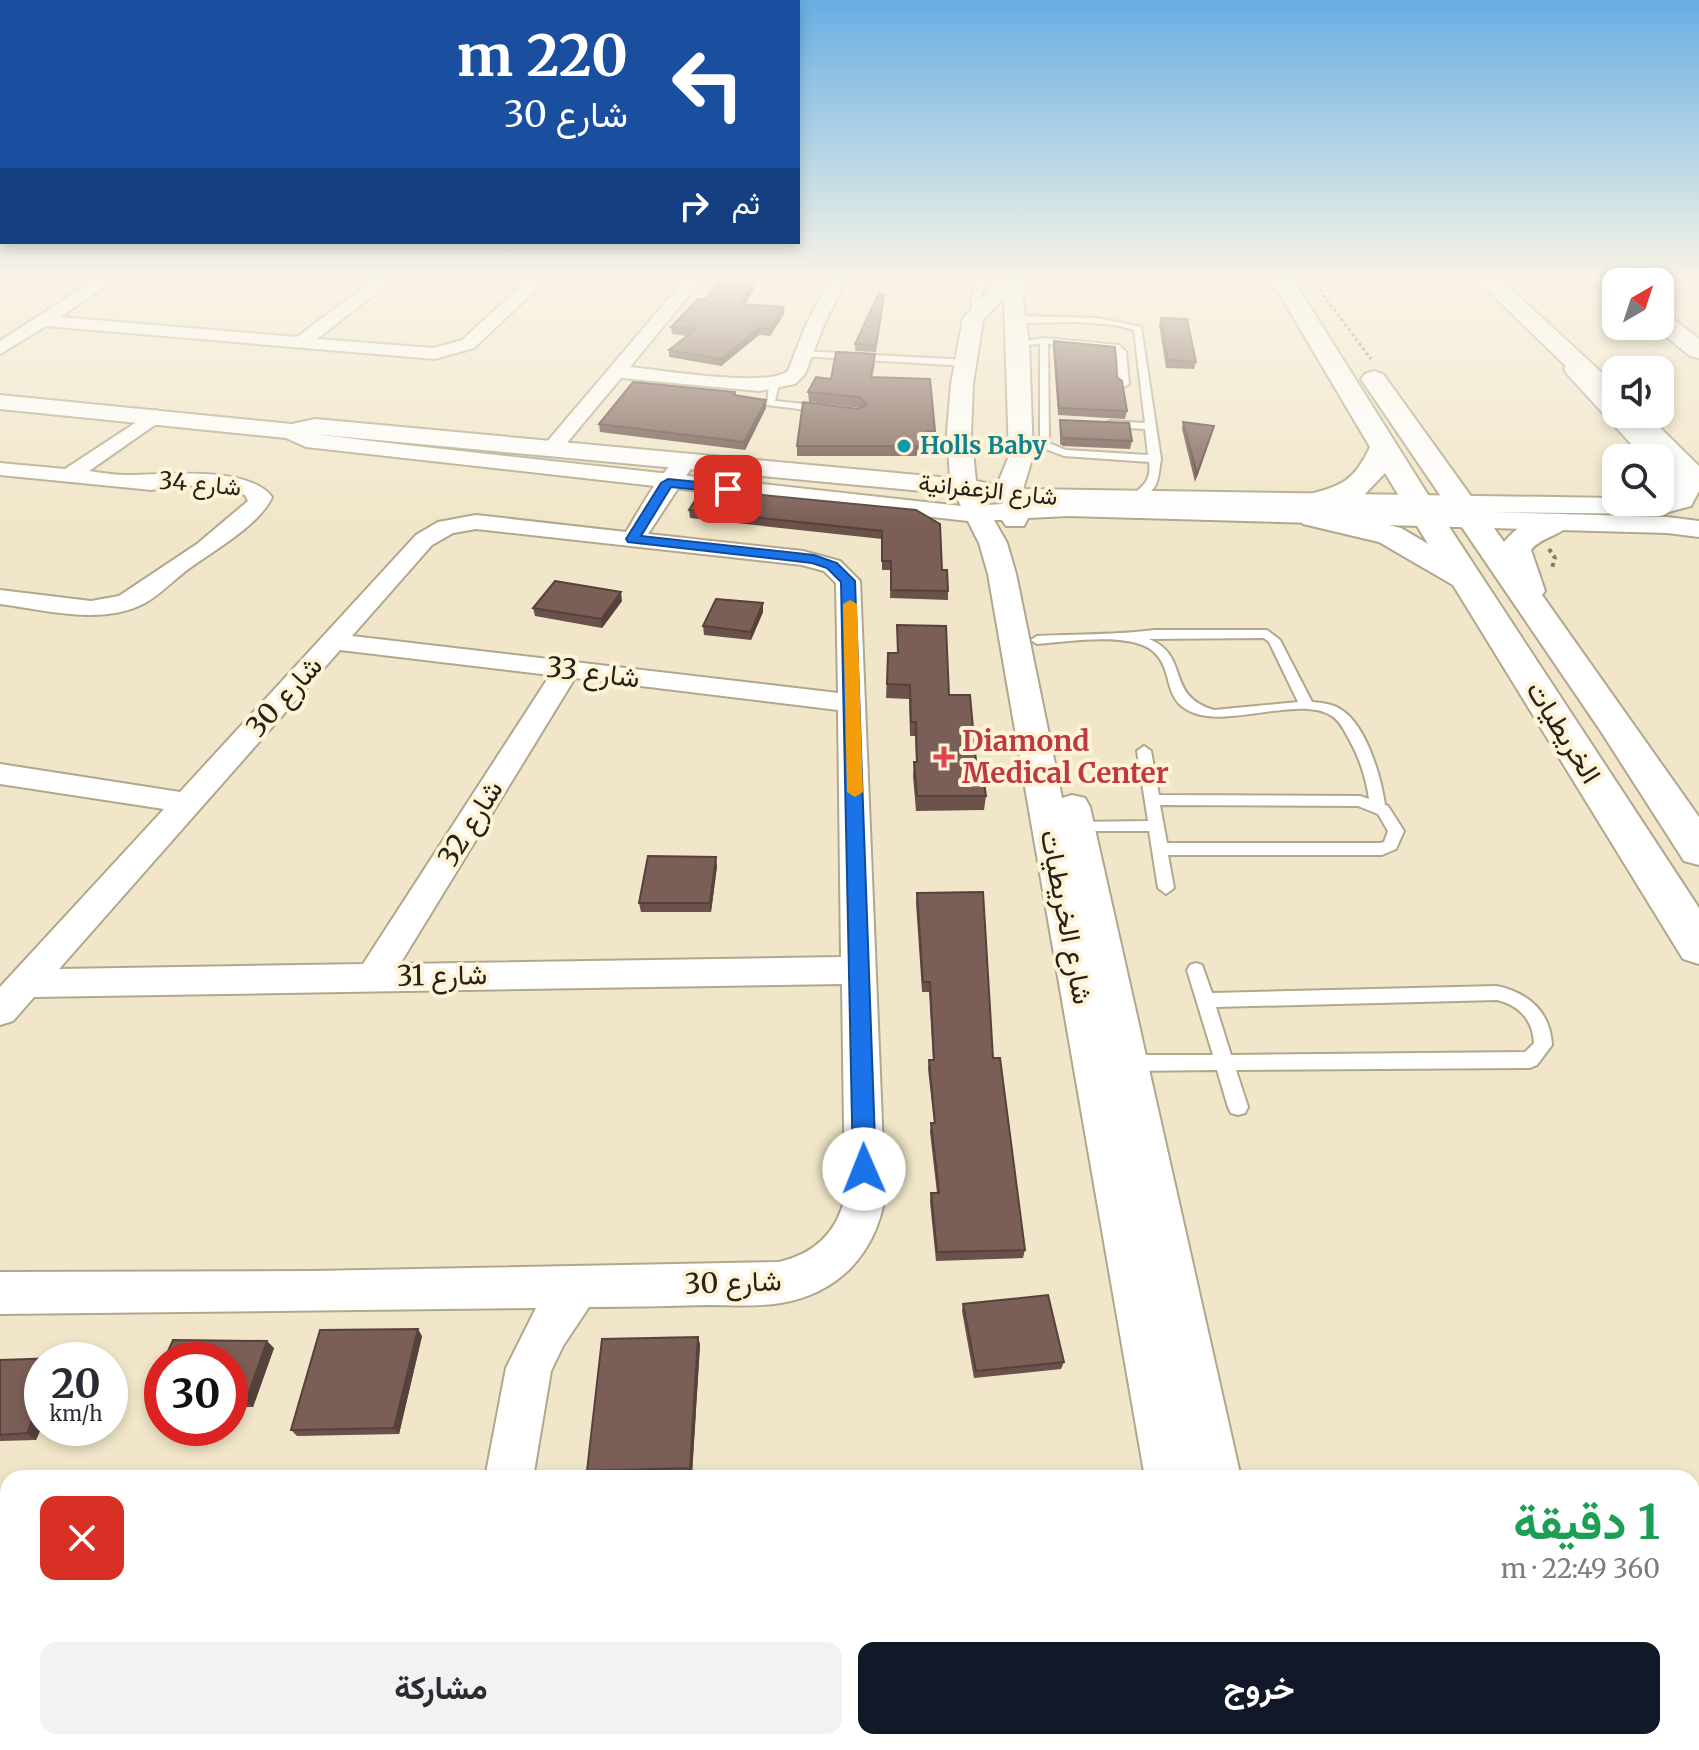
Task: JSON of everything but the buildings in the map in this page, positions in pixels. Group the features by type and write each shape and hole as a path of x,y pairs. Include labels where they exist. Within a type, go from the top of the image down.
{"main road":[{"name":"الخريطيات","path":"1331,360 1699,946"},
{"name":"الخريطيات","path":"1361,360 1699,850"},
{"path":"1573,360 1602,387"},
{"path":"1645,428 1699,483"},
{"path":"1316,509 1362,485 1372,475 1384,446"},
{"path":"1316,509 1390,535 1469,581"},
{"path":"1535,608 1517,563 1515,549 1528,533 1556,522"}],"street":[{"path":"553,447 628,360"},
{"path":"618,372 751,385 774,384 793,377 801,360"},
{"name":"شارع الخريطيات","path":"967,360 959,433 997,496 1016,536 1210,1470"},
{"name":"شارع الخريطيات","path":"1013,360 1021,456 997,496 993,543 1002,574 1172,1470"},
{"name":"شارع الزعفرانية","path":"1570,360 1584,381 1645,444"},
{"name":"شارع الزعفرانية","path":"0,402 292,431 315,426 553,447 686,461 746,478"},
{"path":"69,476 155,416"},
{"name":"شارع الزعفرانية","path":"292,431 306,440 668,483 746,478 997,496 1316,509"},
{"path":"633,539 668,483 686,461"},
{"name":"شارع 34","path":"0,469 215,492 229,500 229,513 190,548 185,560"},
{"name":"شارع الزعفرانية","path":"1674,474 1686,491 1682,500 1674,503"},
{"name":"شارع 34","path":"0,597 91,608 116,605 140,596 185,560 205,549 260,500 259,493 244,487 173,479 131,481"},
{"name":"شارع الزعفرانية","path":"997,496 1068,508 1467,512 1602,507"},
{"name":"شارع الزعفرانية","path":"1467,512 1556,522 1667,525 1699,529"},
{"name":"شارع 30","path":"0,1011 424,540 446,527 486,523 814,559 839,570 850,586 865,1197 857,1231 847,1247 817,1271 779,1283 312,1292 0,1293"},
{"name":"شارع 33","path":"333,641 853,703"},
{"name":"شارع 32","path":"374,976 567,669"},
{"path":"0,774 188,803"},
{"name":"شارع 31","path":"25,983 859,970"},
{"path":"510,1470 529,1368 547,1331 579,1285"}],"lane":[{"path":"906,360 966,363"},
{"path":"1037,360 1049,380 1043,421 1044,445 1057,452 1156,459"},
{"path":"1120,360 1122,384 1146,385"},
{"path":"1120,500 1153,486 1156,459 1143,360"},
{"path":"774,384 770,403 831,410"},
{"path":"1043,421 1059,422"},
{"path":"1105,424 1152,426"},
{"path":"1037,640 1132,638 1155,634 1267,634 1274,640 1307,705"},
{"path":"1132,638 1151,643 1162,651 1179,697 1193,708 1214,714 1307,705 1334,710 1351,729 1370,767 1377,805 1396,831 1390,845 1382,849 1160,849"},
{"path":"1144,751 1166,888"},
{"path":"1151,800 1360,801 1377,805"},
{"path":"1076,827 1156,826"},
{"path":"1196,970 1238,1107"},
{"path":"1126,1063 1530,1060 1543,1045 1544,1035 1526,1005 1497,993 1205,1000"}],"slow traffic":[{"path":"850,604 855,792"}],"place":[{"name":"Holls Baby","path":"904,446"},
{"name":"Diamond Medical Center","path":"944,757"}],"route":[{"path":"728,489 668,483 633,539 814,559 839,570 850,586 864,1169"}]}
